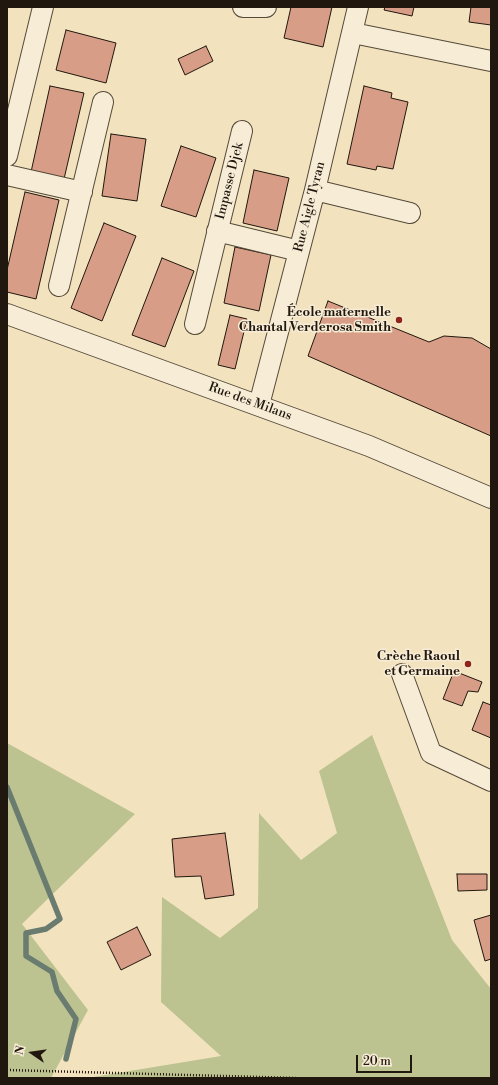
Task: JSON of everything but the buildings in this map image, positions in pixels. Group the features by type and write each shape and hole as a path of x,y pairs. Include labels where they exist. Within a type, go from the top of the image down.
{"street":[{"path":"7,156 42,7"},
{"path":"243,7 266,7"},
{"name":"Rue Aigle Tyran","path":"259,406 315,190 358,7"},
{"path":"353,33 491,61"},
{"path":"59,286 103,102"},
{"name":"Impasse Djek","path":"195,324 242,131"},
{"path":"7,174 82,192"},
{"path":"315,190 410,213"},
{"name":"Impasse Djek","path":"217,231 299,251"},
{"name":"Rue des Milans","path":"7,314 369,446 491,498"},
{"path":"402,674 431,753 491,781"}],"path":[{"path":"7,1070 296,1078"}],"green space":[{"path":"372,735 452,940 491,989 491,1078 87,1078 221,1056 161,1002 162,897 220,938 258,908 259,813 301,860 337,833 319,771"},
{"path":"7,743 135,814 22,924 88,1010 51,1078 7,1078"}],"waterway":[{"path":"7,787 60,919 46,929 26,933 26,956 52,972 57,991 76,1019 66,1059"}],"place":[{"name":"École maternelle Chantal Verderosa Smith","path":"399,320"},
{"name":"Crèche Raoul et Germaine","path":"468,664"}]}
